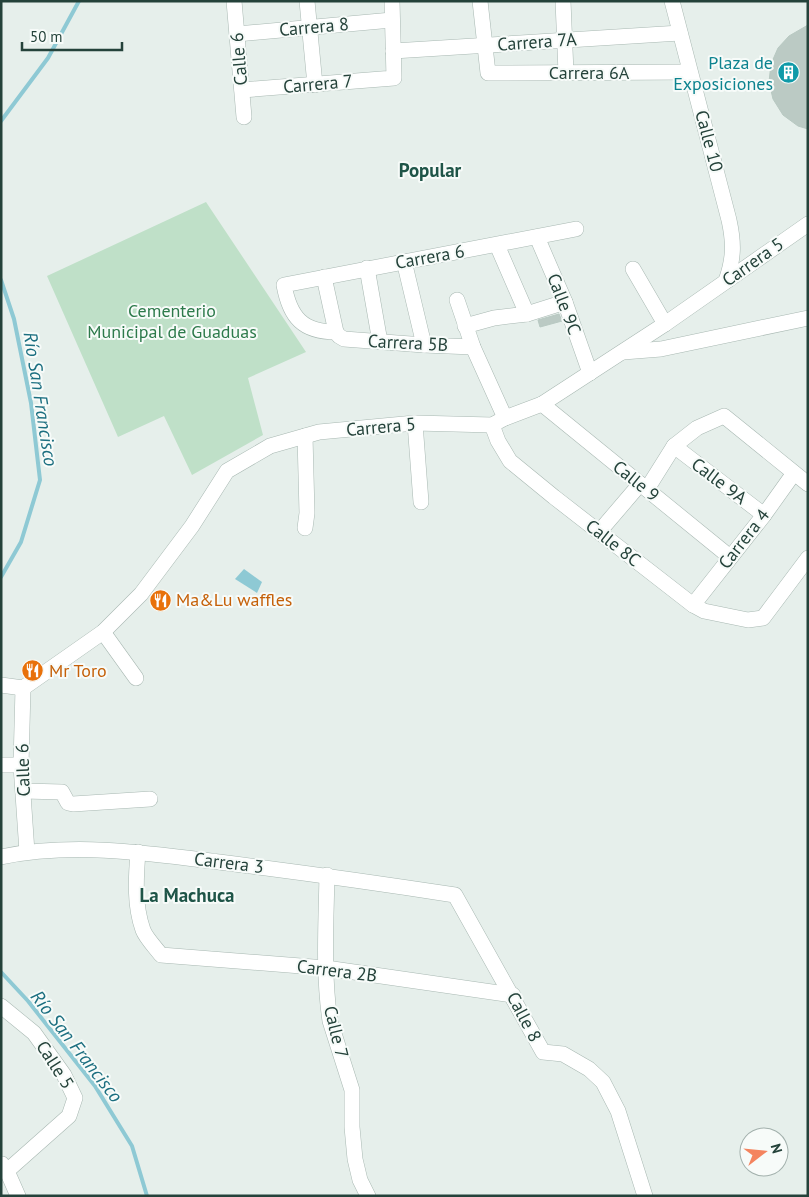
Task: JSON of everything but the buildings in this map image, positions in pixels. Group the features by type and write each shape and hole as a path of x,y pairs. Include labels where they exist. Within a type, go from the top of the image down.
{"street":[{"name":"Calle 6","path":"234,1 244,117"},
{"path":"307,1 315,85"},
{"path":"392,1 393,51"},
{"path":"480,1 485,45"},
{"path":"563,1 566,73"},
{"name":"Calle 10","path":"672,1 734,243 732,264 726,281"},
{"name":"Carrera 8","path":"237,34 392,20"},
{"name":"Carrera 7A","path":"393,51 680,33"},
{"name":"Carrera 6A","path":"485,45 488,73 690,72"},
{"name":"Carrera 7","path":"242,90 394,78 393,51"},
{"name":"Carrera 5","path":"23,688 103,632 141,594 192,526 227,471 270,446 319,432 415,423 499,421 542,404 665,324 808,224"},
{"name":"Carrera 6","path":"340,335 320,332 306,327 294,315 287,301 284,285 576,229"},
{"name":"Calle 9C","path":"537,237 565,302 590,373"},
{"path":"497,245 527,314"},
{"path":"404,261 424,345"},
{"path":"367,268 380,342"},
{"path":"633,269 665,324"},
{"path":"324,277 340,335"},
{"path":"457,300 499,421"},
{"name":"Carrera 5B","path":"465,326 494,318 527,314 565,302"},
{"path":"623,352 661,349 808,318"},
{"name":"Carrera 5B","path":"340,335 380,342 473,346"},
{"name":"Calle 9","path":"542,404 730,557"},
{"path":"599,532 644,486 674,446 697,428 724,416 808,484"},
{"name":"Calle 8C","path":"499,421 498,441 510,461 693,605 704,611 748,620 763,618 808,558"},
{"path":"415,423 421,502"},
{"path":"305,436 307,513 305,528"},
{"name":"Calle 9A","path":"674,446 764,515"},
{"name":"Carrera 4","path":"693,605 764,515 794,473"},
{"path":"103,632 136,678"},
{"path":"1,685 23,688"},
{"name":"Calle 6","path":"23,688 21,765 27,852"},
{"path":"1,765 21,765"},
{"path":"24,790 62,792 68,803 73,804 150,799"},
{"name":"Carrera 3","path":"1,857 27,852 72,850 138,852 327,875 455,895"},
{"name":"Carrera 2B","path":"138,852 135,878 139,914 143,931 161,955 326,968 513,996"},
{"name":"Calle 7","path":"327,875 326,968 330,1021 352,1090 354,1159 360,1180 368,1196"},
{"name":"Calle 8","path":"455,895 543,1052 563,1054 589,1069 603,1082 618,1111 645,1196"},
{"name":"Calle 5","path":"1,1006 34,1033 64,1075 75,1098 69,1116 4,1167"},
{"path":"4,1167 18,1196"}],"green space":[{"name":"Cementerio Municipal de Guaduas","path":"206,202 306,352 248,378 263,435 192,475 164,416 118,437 47,276"}],"water":[{"path":"244,569 262,582 257,593 235,579"}],"waterway":[{"name":"Río San Francisco","path":"1,121 48,58 79,1"},
{"name":"Río San Francisco","path":"1,280 14,319 31,403 40,480 21,542 1,577"},
{"name":"Río San Francisco","path":"1,972 28,1001 95,1086 132,1146 147,1196"}],"place":[{"name":"Plaza de Exposiciones","path":"789,73"},
{"name":"Ma&Lu waffles","path":"160,600"},
{"name":"Mr Toro","path":"33,671"}],"district":[{"name":"Popular","path":"430,170"},
{"name":"La Machuca","path":"187,895"}]}
